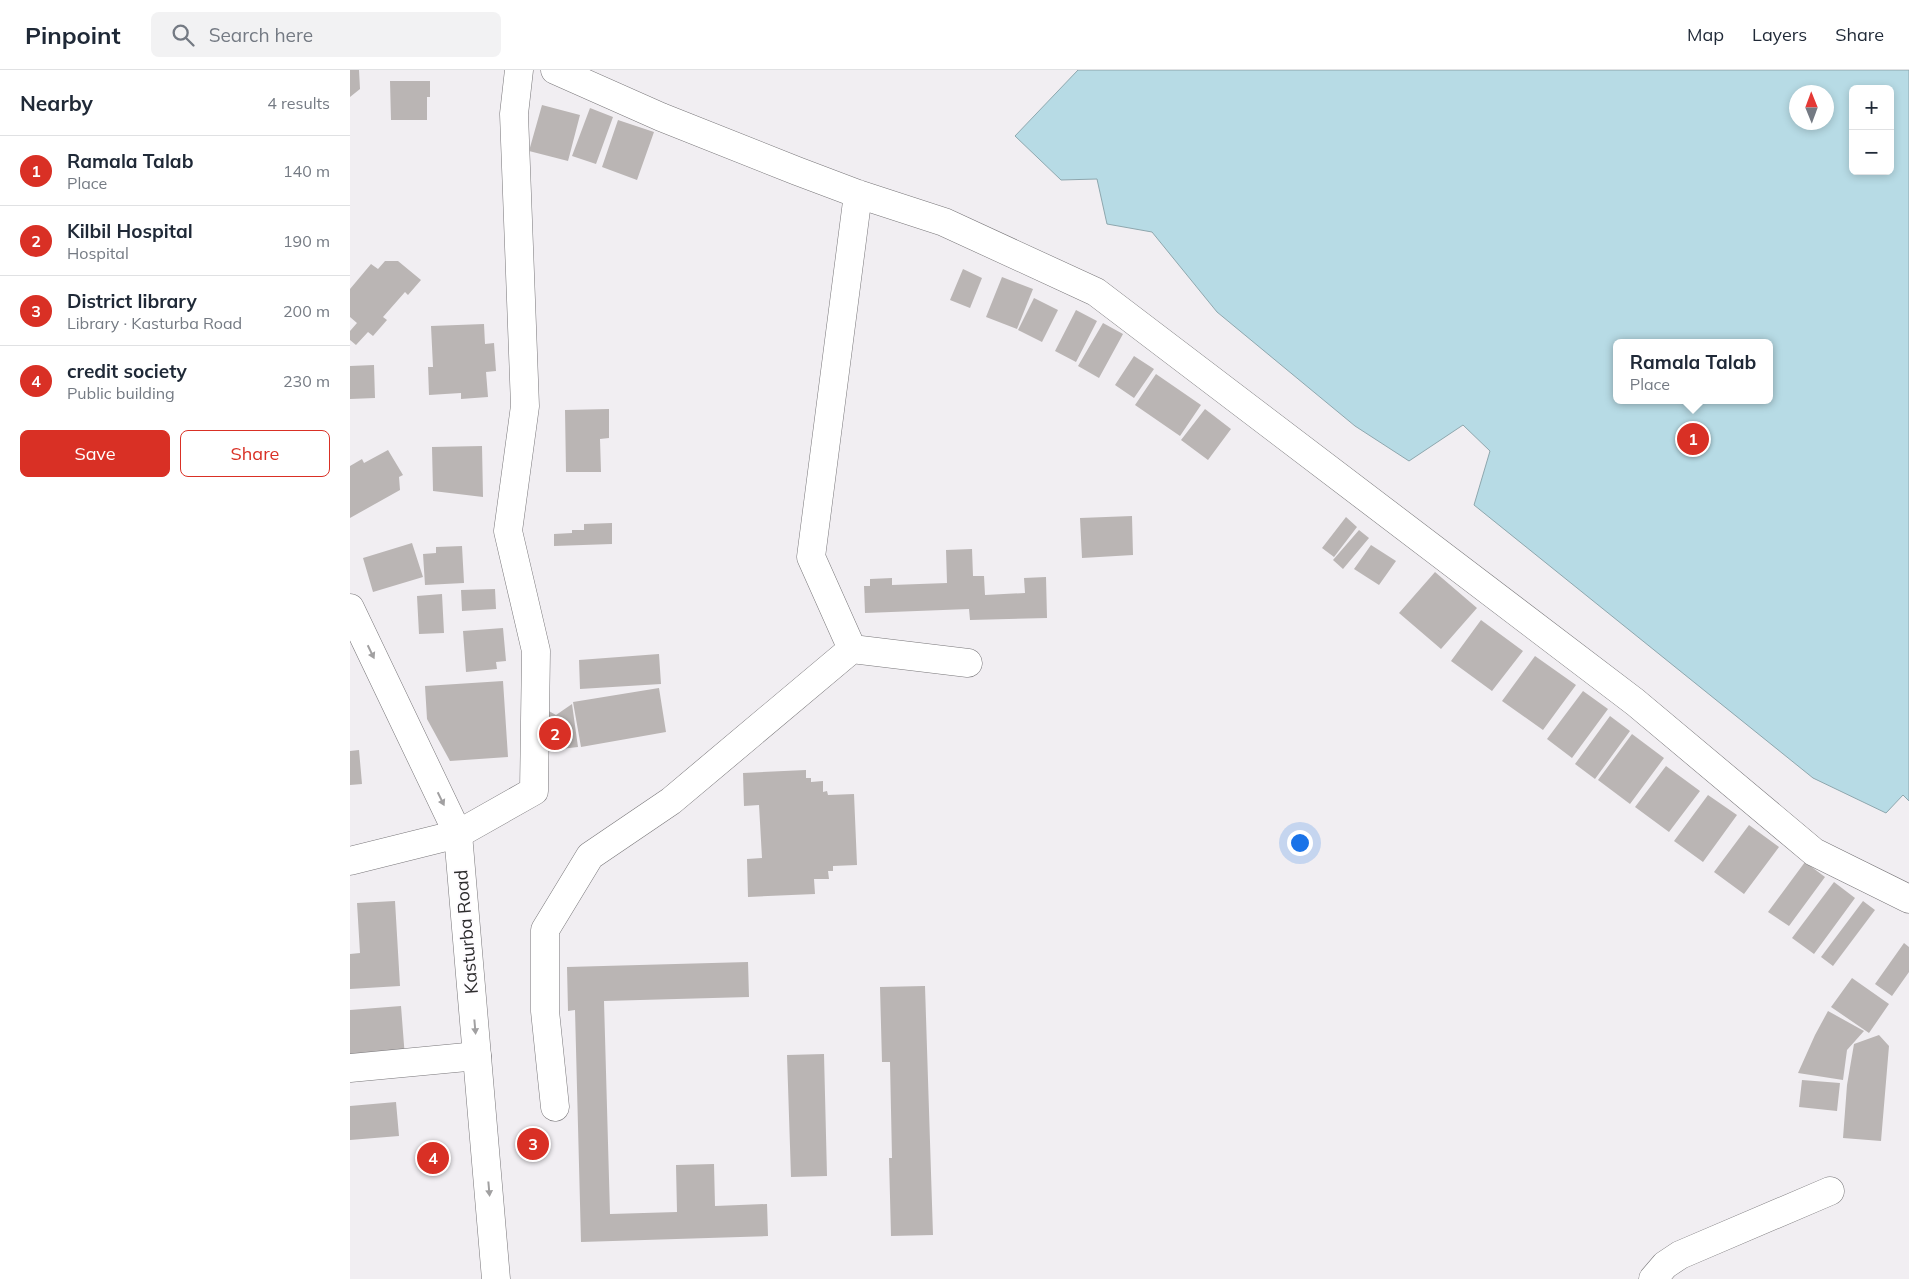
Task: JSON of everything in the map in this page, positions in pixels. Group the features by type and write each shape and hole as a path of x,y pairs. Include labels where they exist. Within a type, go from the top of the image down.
{"street":[{"path":"350,861 458,834 534,790 536,650 508,531 525,406 514,114 519,70"},
{"path":"555,70 661,116 858,194 944,222 1096,292 1635,702 1814,852 1909,899"},
{"path":"852,649 811,557 858,194"},
{"name":"Kasturba Road","path":"350,608 458,834 496,1279"},
{"path":"555,1107 545,1011 545,930 590,856 671,801 852,649 968,663"},
{"path":"350,1068 477,1056"},
{"path":"1653,1279 1665,1265 1680,1255 1830,1191"}],"water":[{"path":"1078,70 1909,70 1909,801 1903,795 1886,813 1813,778 1474,505 1490,451 1463,425 1409,461 1355,426 1217,312 1152,232 1107,224 1097,179 1061,180 1015,136"}],"building":[{"path":"350,70 359,70 360,89 350,97"},
{"path":"390,81 430,81 430,97 427,97 427,120 391,120"},
{"path":"542,105 580,115 568,161 529,151"},
{"path":"590,108 613,117 596,164 572,156"},
{"path":"618,120 654,132 637,180 602,167"},
{"path":"385,261 398,261 421,280 408,295 405,292 383,317 387,320 373,336 368,332 356,345 350,340 350,331 357,323 350,317 350,289 371,264 378,269"},
{"path":"963,269 982,278 970,308 950,300"},
{"path":"1002,277 1033,289 1017,329 986,317"},
{"path":"1034,298 1058,310 1042,342 1018,330"},
{"path":"1076,310 1097,321 1076,362 1055,351"},
{"path":"1103,323 1123,334 1099,378 1078,366"},
{"path":"484,324 485,344 494,343 496,371 486,372 488,397 461,399 461,393 429,395 428,367 433,367 431,326"},
{"path":"1134,356 1154,369 1134,398 1115,385"},
{"path":"374,365 375,398 350,399 350,366"},
{"path":"1156,374 1201,405 1180,436 1135,405"},
{"path":"609,409 609,438 600,439 601,472 566,472 565,410"},
{"path":"1205,409 1231,429 1208,460 1181,440"},
{"path":"482,446 483,497 433,491 432,447"},
{"path":"388,450 403,475 399,477 400,490 350,518 350,466 362,459 364,463"},
{"path":"1132,516 1133,555 1082,558 1080,518"},
{"path":"1346,517 1357,527 1334,557 1322,548"},
{"path":"612,523 612,544 554,546 554,534 572,533 572,530 584,530 584,524"},
{"path":"1359,530 1369,538 1343,569 1333,560"},
{"path":"412,543 423,577 373,592 363,558"},
{"path":"1371,545 1396,561 1379,585 1354,569"},
{"path":"462,546 464,583 425,585 423,554 436,553 436,547"},
{"path":"972,549 973,576 984,576 985,595 1025,593 1024,578 1046,577 1047,618 970,620 969,609 865,613 864,586 870,586 870,579 892,578 892,585 947,583 946,550"},
{"path":"1435,572 1477,608 1441,649 1399,613"},
{"path":"495,589 496,609 462,611 461,590"},
{"path":"442,594 444,633 419,634 417,596"},
{"path":"1481,620 1523,651 1492,691 1451,661"},
{"path":"503,628 506,661 496,662 497,669 466,672 463,631"},
{"path":"659,654 661,684 580,689 579,660"},
{"path":"1535,656 1576,685 1543,730 1502,701"},
{"path":"503,681 508,757 450,761 427,719 425,686"},
{"path":"659,688 666,732 581,747 573,702"},
{"path":"1583,691 1608,709 1572,758 1547,739"},
{"path":"572,704 578,747 544,751 538,705 556,715"},
{"path":"1610,716 1630,731 1595,779 1575,764"},
{"path":"1632,734 1664,758 1630,804 1598,780"},
{"path":"359,750 362,784 350,785 350,751"},
{"path":"1666,766 1700,791 1669,832 1635,807"},
{"path":"806,770 806,778 811,778 811,782 823,781 823,792 827,791 828,795 854,794 857,865 833,866 833,871 828,871 829,879 814,879 815,894 748,897 747,859 762,858 759,805 744,806 743,773"},
{"path":"1708,795 1737,815 1703,862 1674,841"},
{"path":"1749,825 1779,847 1744,894 1714,872"},
{"path":"1805,862 1825,877 1789,926 1768,912"},
{"path":"1834,882 1855,898 1814,954 1792,938"},
{"path":"395,901 400,986 350,989 350,954 360,953 357,903"},
{"path":"1863,901 1875,910 1833,966 1821,957"},
{"path":"1904,943 1909,947 1909,972 1892,996 1875,984"},
{"path":"748,962 749,997 604,1001 610,1214 677,1212 676,1165 714,1164 715,1206 767,1204 768,1236 581,1242 575,1010 568,1011 567,967"},
{"path":"1852,978 1889,1004 1869,1033 1831,1007"},
{"path":"925,986 933,1235 891,1236 889,1158 892,1158 890,1062 882,1062 880,987"},
{"path":"401,1006 405,1058 350,1064 350,1010"},
{"path":"1828,1011 1864,1031 1847,1050 1843,1080 1798,1073"},
{"path":"1879,1035 1889,1046 1881,1141 1843,1138 1847,1085 1854,1044"},
{"path":"824,1054 827,1176 791,1177 787,1055"},
{"path":"1802,1080 1840,1083 1837,1111 1799,1107"},
{"path":"396,1102 399,1136 350,1140 350,1106"}],"place":[{"name":"Ramala Talab","path":"1693,439"},
{"name":"Kilbil Hospital","path":"555,734"},
{"name":"District library","path":"533,1144"},
{"name":"credit society","path":"433,1158"}]}
